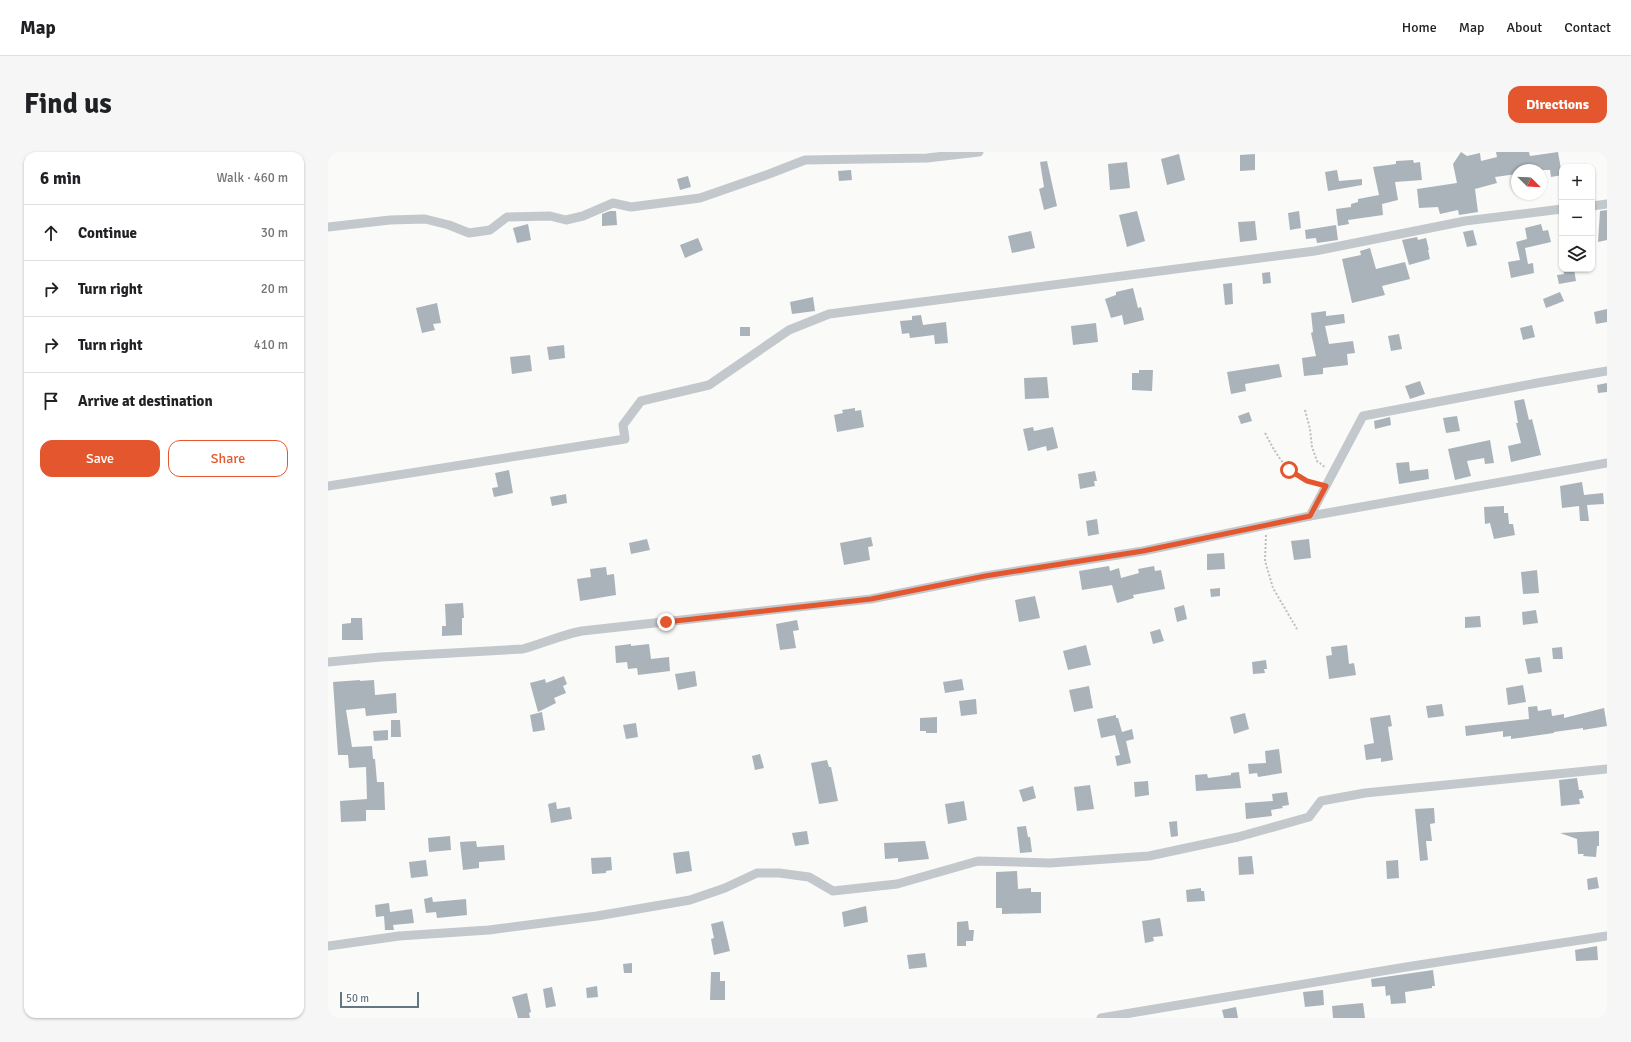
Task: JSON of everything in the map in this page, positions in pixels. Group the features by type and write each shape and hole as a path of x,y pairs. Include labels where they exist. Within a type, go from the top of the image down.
{"street":[{"path":"328,227 390,220 425,219 448,225 469,233 490,230 508,217 550,216 566,220 583,216 613,203 631,207 700,198 804,160 927,158 979,152"},
{"path":"1595,206 1607,204"},
{"path":"328,486 625,439 623,425 641,401 709,385 789,330 830,314 1315,251 1465,221 1559,210"},
{"path":"1310,516 1363,416 1537,383 1607,372"},
{"path":"328,662 381,657 523,649 542,644 563,634 582,630 871,599 985,576 1143,551 1310,516 1607,463"},
{"path":"328,946 399,936 489,930 597,916 690,900 725,888 758,873 779,873 809,877 833,891 897,884 978,860 1050,863 1149,856 1238,838 1309,817 1320,801 1365,793 1607,769"},
{"path":"1101,1018 1406,967 1607,936"}],"path":[{"path":"1305,410 1310,428 1312,448 1317,461 1332,474"},
{"path":"1265,433 1276,455 1289,470 1307,481 1326,486"},
{"path":"1267,525 1264,561 1273,588 1297,629"}],"building":[{"path":"1461,152 1467,156 1480,153 1481,161 1497,157 1496,152 1529,152 1530,156 1558,152 1560,164 1559,176 1551,177 1550,170 1547,170 1547,164 1511,164 1511,175 1495,177 1497,183 1475,189 1478,212 1459,215 1458,210 1440,214 1438,207 1419,208 1417,189 1457,183 1453,164"},
{"path":"1179,154 1185,180 1167,185 1161,159"},
{"path":"1255,154 1255,170 1240,171 1240,155"},
{"path":"1413,160 1414,163 1420,162 1422,180 1395,182 1398,200 1382,204 1383,215 1348,220 1349,224 1338,226 1336,209 1351,207 1351,204 1358,202 1358,199 1379,195 1373,167 1396,164 1396,161"},
{"path":"1047,161 1057,206 1044,210 1039,189 1044,187 1040,162"},
{"path":"1127,162 1130,188 1110,190 1108,164"},
{"path":"851,170 852,180 839,181 838,171"},
{"path":"1337,170 1339,181 1362,179 1362,185 1328,191 1325,172"},
{"path":"688,176 691,187 680,190 677,179"},
{"path":"1607,210 1607,240 1598,242 1600,211"},
{"path":"610,211 616,211 617,225 602,226 602,214"},
{"path":"1137,211 1145,241 1127,247 1119,215"},
{"path":"1299,211 1301,228 1290,230 1288,213"},
{"path":"1255,221 1257,240 1240,242 1238,222"},
{"path":"528,224 531,240 517,243 513,228"},
{"path":"1541,224 1543,231 1548,230 1551,242 1525,248 1528,264 1533,263 1534,273 1511,278 1508,262 1520,260 1516,242 1527,239 1525,228"},
{"path":"1336,225 1338,240 1317,243 1316,238 1306,239 1305,230"},
{"path":"1473,230 1477,245 1467,247 1463,232"},
{"path":"1031,231 1035,248 1012,253 1008,236"},
{"path":"1417,237 1418,240 1426,238 1430,259 1409,265 1402,240"},
{"path":"698,238 703,250 685,258 680,245"},
{"path":"1370,248 1376,269 1405,262 1410,279 1382,286 1385,295 1352,303 1342,259 1361,255 1360,251"},
{"path":"1270,272 1271,283 1263,284 1262,273"},
{"path":"1564,272 1574,272 1576,281 1559,284 1557,275 1564,274"},
{"path":"1232,283 1233,304 1225,305 1223,284"},
{"path":"1133,288 1138,308 1141,307 1144,320 1124,325 1122,315 1111,318 1105,299 1116,295 1116,292"},
{"path":"1560,292 1564,301 1546,308 1543,299"},
{"path":"813,297 815,311 792,314 790,302"},
{"path":"437,303 441,323 433,324 435,330 422,333 416,308"},
{"path":"1607,309 1607,322 1596,324 1594,312"},
{"path":"1326,311 1326,316 1344,314 1345,323 1325,326 1329,344 1353,341 1355,353 1347,354 1348,365 1323,368 1323,374 1304,376 1302,358 1316,356 1311,333 1313,332 1311,313"},
{"path":"921,315 923,325 946,322 948,343 935,344 934,335 910,338 909,333 902,334 900,321 912,320 912,316"},
{"path":"1096,323 1098,342 1073,345 1071,326"},
{"path":"1532,325 1535,337 1523,340 1520,328"},
{"path":"740,327 750,327 750,336 740,336"},
{"path":"1399,334 1402,349 1391,351 1388,336"},
{"path":"564,345 565,358 549,360 547,347"},
{"path":"530,355 532,371 512,374 510,357"},
{"path":"1279,364 1282,377 1245,384 1246,391 1231,394 1227,372"},
{"path":"1139,370 1153,370 1152,391 1132,390 1132,373 1139,373"},
{"path":"1047,377 1049,398 1025,399 1024,378"},
{"path":"1420,381 1425,394 1410,399 1405,386"},
{"path":"1607,383 1607,392 1598,393 1597,385"},
{"path":"1524,399 1529,420 1532,419 1541,455 1511,462 1508,446 1521,443 1516,423 1518,423 1514,401"},
{"path":"855,408 855,411 861,410 864,427 837,432 834,415 843,413 842,410"},
{"path":"1249,412 1252,421 1241,424 1238,416"},
{"path":"1457,416 1460,431 1446,433 1443,418"},
{"path":"1390,417 1391,425 1375,429 1374,421"},
{"path":"1033,427 1034,431 1053,427 1058,448 1047,451 1046,446 1028,451 1023,429"},
{"path":"1490,440 1494,463 1485,464 1484,458 1467,461 1471,476 1455,480 1448,449"},
{"path":"1409,462 1410,471 1428,469 1429,479 1399,484 1396,463"},
{"path":"509,470 513,493 494,497 492,488 498,487 495,473"},
{"path":"1095,471 1097,481 1094,481 1095,486 1080,489 1078,474"},
{"path":"1582,482 1584,495 1603,493 1604,504 1587,505 1589,521 1580,521 1579,506 1562,508 1560,486"},
{"path":"566,494 567,503 552,506 550,497"},
{"path":"1504,506 1504,513 1508,513 1509,524 1513,524 1515,535 1494,539 1490,523 1485,524 1484,507"},
{"path":"1097,519 1099,534 1088,536 1086,521"},
{"path":"871,537 873,546 868,547 870,560 844,565 840,543"},
{"path":"647,539 650,550 631,554 629,543"},
{"path":"1309,539 1311,558 1294,560 1291,541"},
{"path":"1224,553 1225,569 1207,570 1207,554"},
{"path":"1109,566 1110,571 1119,568 1121,578 1139,573 1138,569 1154,566 1155,571 1161,570 1165,589 1133,595 1134,598 1117,603 1112,585 1082,590 1079,571"},
{"path":"606,567 607,575 614,574 616,595 580,601 577,579 591,577 590,569"},
{"path":"1537,570 1539,593 1523,594 1521,572"},
{"path":"1220,588 1220,596 1211,597 1210,589"},
{"path":"1035,596 1040,618 1019,622 1015,600"},
{"path":"463,603 464,618 462,618 462,635 442,636 442,626 446,626 445,604"},
{"path":"1184,605 1187,619 1177,622 1174,608"},
{"path":"1536,610 1538,623 1523,625 1522,612"},
{"path":"1480,616 1481,627 1465,628 1465,617"},
{"path":"351,618 362,618 363,640 342,640 342,624 351,623"},
{"path":"797,620 799,630 793,631 796,648 780,650 776,624"},
{"path":"1160,629 1164,641 1153,644 1150,632"},
{"path":"631,644 631,646 649,644 651,659 669,657 670,671 638,675 637,668 628,669 627,662 616,663 615,646"},
{"path":"1086,645 1091,665 1068,670 1063,651"},
{"path":"1347,645 1349,664 1354,663 1356,675 1329,679 1326,656 1332,655 1331,647"},
{"path":"1562,647 1563,659 1553,659 1552,648"},
{"path":"1540,657 1542,672 1528,674 1525,659"},
{"path":"1266,660 1267,669 1264,669 1265,673 1253,674 1252,662"},
{"path":"695,671 697,686 678,690 675,674"},
{"path":"564,676 567,684 563,686 566,693 554,698 556,703 538,712 530,683 545,679 546,683"},
{"path":"962,679 964,690 945,693 943,682"},
{"path":"374,680 375,695 396,693 397,713 366,716 365,708 346,710 352,747 372,746 377,782 384,782 385,810 366,810 366,821 341,822 340,801 367,799 366,767 349,768 348,755 338,755 333,682"},
{"path":"1523,685 1526,702 1508,705 1506,688"},
{"path":"1089,686 1093,708 1074,712 1069,690"},
{"path":"976,699 977,714 961,716 959,701"},
{"path":"1442,704 1444,716 1428,718 1426,706"},
{"path":"1537,706 1538,711 1551,709 1552,716 1564,714 1564,718 1604,708 1607,726 1583,730 1583,728 1511,739 1511,736 1503,737 1503,731 1466,736 1465,726 1529,719 1528,707"},
{"path":"542,712 545,730 533,732 530,715"},
{"path":"1245,713 1249,729 1234,734 1230,717"},
{"path":"1116,715 1122,732 1132,729 1134,739 1126,741 1131,763 1117,766 1115,756 1120,755 1115,735 1101,738 1097,719"},
{"path":"1390,715 1392,726 1388,727 1393,760 1381,762 1381,758 1366,760 1364,745 1374,743 1370,718"},
{"path":"937,717 937,733 926,733 926,731 920,731 920,718"},
{"path":"391,720 400,720 401,737 391,737"},
{"path":"636,723 638,737 626,739 623,725"},
{"path":"388,730 388,740 374,741 373,731"},
{"path":"1279,749 1282,773 1258,777 1257,773 1249,774 1248,764 1266,763 1265,751"},
{"path":"760,754 764,768 755,770 752,756"},
{"path":"827,760 829,767 831,767 838,801 819,804 811,763"},
{"path":"1239,772 1241,788 1196,791 1195,775 1207,774 1208,778 1231,775 1231,773"},
{"path":"1577,778 1579,790 1582,790 1584,798 1579,799 1580,804 1561,806 1559,780"},
{"path":"1148,781 1149,795 1135,797 1134,782"},
{"path":"1090,785 1094,809 1077,811 1074,787"},
{"path":"1033,786 1036,798 1023,802 1019,790"},
{"path":"1287,792 1289,805 1282,806 1283,808 1271,810 1272,816 1246,819 1245,803 1273,801 1272,794"},
{"path":"964,801 967,820 948,824 945,804"},
{"path":"556,802 557,809 570,807 572,819 551,823 548,804"},
{"path":"1434,808 1435,823 1430,824 1432,841 1426,841 1428,860 1420,861 1415,809"},
{"path":"1177,821 1178,836 1171,837 1169,822"},
{"path":"1026,826 1028,837 1030,837 1032,852 1020,853 1017,827"},
{"path":"807,831 809,844 795,846 792,833"},
{"path":"1599,831 1599,846 1597,846 1596,857 1578,854 1577,839 1560,833"},
{"path":"450,836 451,850 429,852 428,838"},
{"path":"476,841 477,847 504,845 505,860 479,862 479,868 463,870 460,842"},
{"path":"925,841 929,859 898,862 898,858 885,859 884,843"},
{"path":"689,851 692,871 676,874 673,853"},
{"path":"1252,856 1254,874 1239,875 1238,857"},
{"path":"611,857 612,870 606,871 606,873 592,874 591,858"},
{"path":"426,860 428,876 411,878 409,862"},
{"path":"1398,860 1399,878 1387,879 1386,861"},
{"path":"1017,871 1018,889 1031,888 1031,892 1041,892 1041,913 1002,914 1002,908 996,908 996,872"},
{"path":"1597,877 1599,888 1588,890 1587,879"},
{"path":"1201,888 1201,891 1204,891 1205,901 1187,902 1186,890"},
{"path":"432,897 433,902 466,899 467,915 437,918 436,912 426,913 424,899"},
{"path":"389,903 390,912 412,909 414,923 393,925 394,930 385,930 384,916 376,917 375,905"},
{"path":"866,906 868,922 844,927 842,912"},
{"path":"1160,918 1163,936 1153,937 1154,941 1145,943 1142,921"},
{"path":"723,921 730,951 714,955 711,939 714,938 711,924"},
{"path":"968,921 969,930 974,930 973,941 966,941 966,946 957,946 957,922"},
{"path":"1597,946 1598,960 1576,961 1575,950"},
{"path":"925,953 927,967 909,969 907,955"},
{"path":"632,963 632,973 624,973 623,964"},
{"path":"1433,970 1435,986 1432,986 1432,988 1405,992 1406,1003 1391,1004 1390,995 1386,996 1385,986 1372,987 1371,979"},
{"path":"711,972 720,972 720,981 725,981 725,1000 710,1000"},
{"path":"597,986 598,997 587,998 586,988"},
{"path":"552,987 556,1006 546,1008 543,989"},
{"path":"1323,990 1324,1005 1305,1007 1303,992"},
{"path":"527,993 531,1012 529,1013 530,1018 518,1018 512,997"},
{"path":"1363,1003 1365,1018 1333,1018 1332,1006"},
{"path":"1236,1007 1238,1018 1224,1018 1222,1010"}],"route":[{"path":"666,622 871,599 985,576 1143,551 1310,516 1326,486 1307,481 1289,470"}]}
